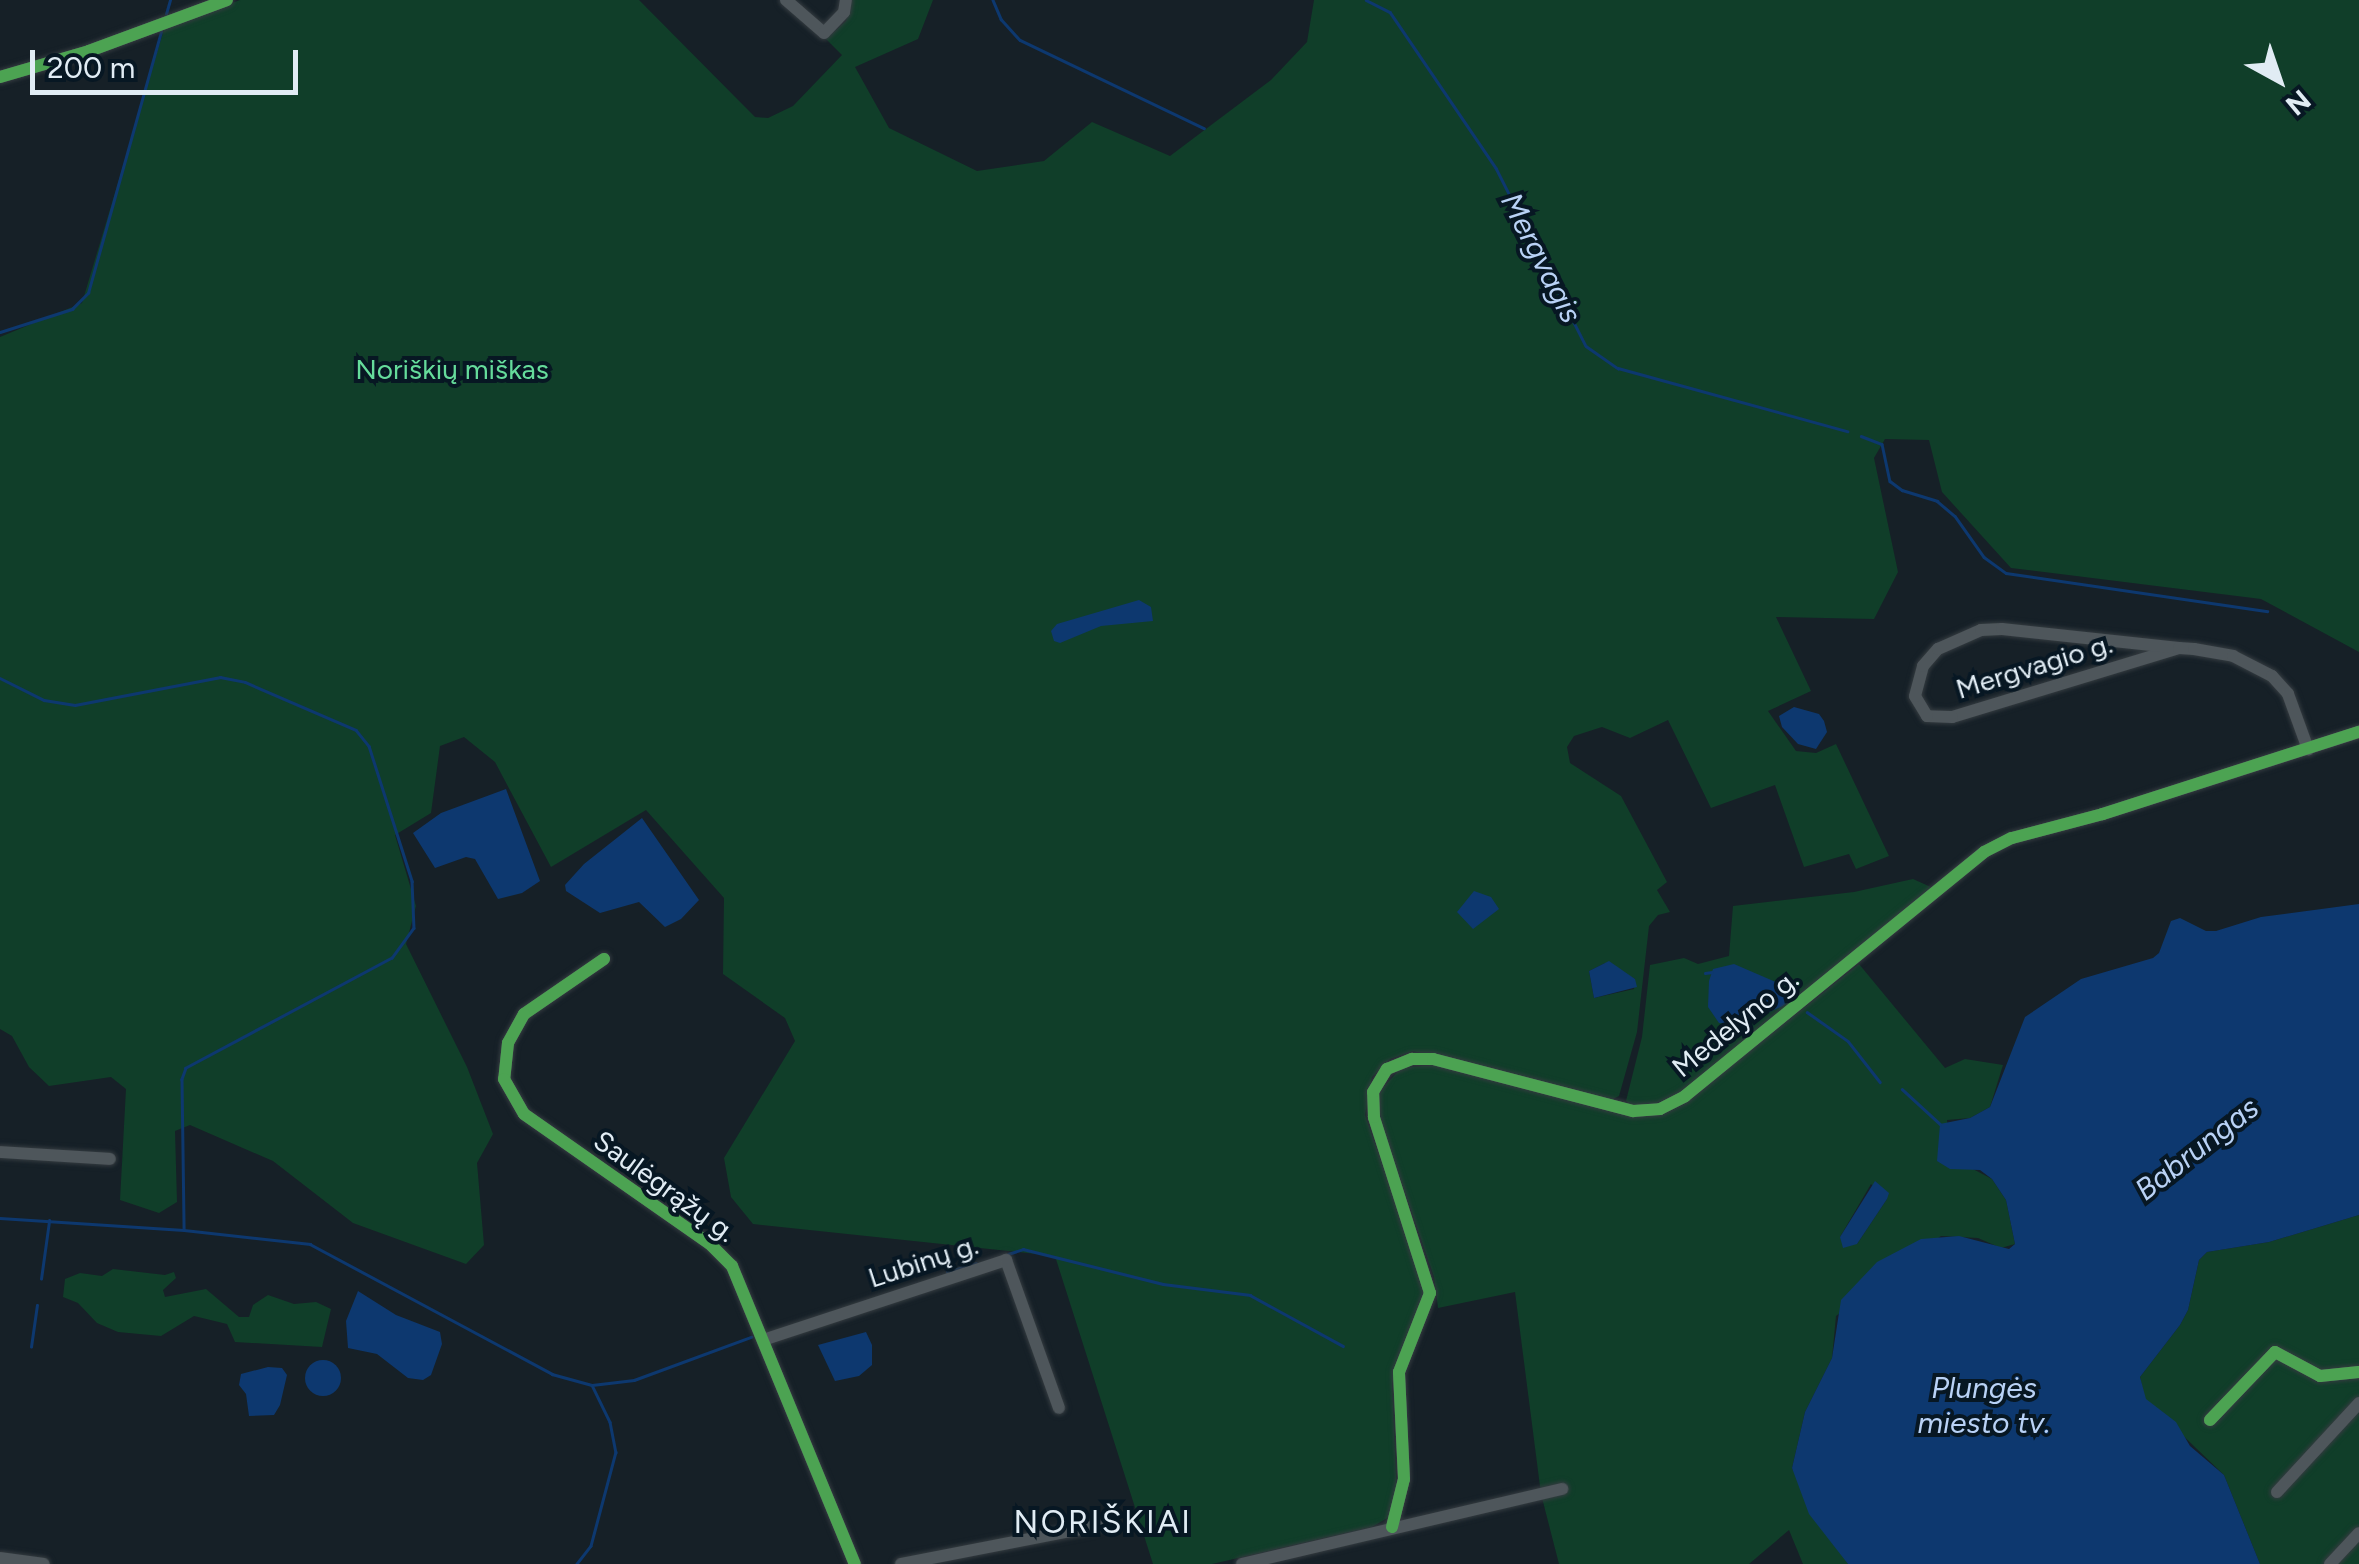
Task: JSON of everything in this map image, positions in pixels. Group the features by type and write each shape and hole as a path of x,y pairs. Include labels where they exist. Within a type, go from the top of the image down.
{"street":[{"path":"0,77 89,51 227,0"},
{"path":"786,0 824,32 844,12 846,0"},
{"name":"Mergvagio g.","path":"2179,648 1952,717 1928,716 1916,696 1923,666 1938,648 1980,630 2179,648 2233,656 2272,676 2288,694 2308,749"},
{"name":"Medelyno g.","path":"1392,1527 1404,1479 1399,1372 1430,1294 1430,1280 1374,1117 1374,1092 1388,1069 1412,1058 1433,1060 1633,1111 1660,1109 1698,1086 1984,852 2012,838 2103,814 2359,732"},
{"name":"Saulėgrąžų g.","path":"604,959 524,1014 508,1043 504,1079 524,1114 710,1244 732,1266 855,1564"},
{"path":"0,1152 110,1159"},
{"name":"Lubinų g.","path":"763,1340 1006,1260 1058,1408"},
{"path":"2210,1420 2275,1352 2320,1376 2359,1372"},
{"path":"2277,1492 2359,1403"},
{"path":"1242,1564 1562,1489"},
{"path":"901,1564 1097,1526"},
{"path":"2330,1564 2359,1533"},
{"path":"0,1558 44,1564"}],"green space":[{"name":"Noriškių miškas","path":"240,0 639,0 755,117 768,118 793,106 842,55 826,39 846,21 852,0 933,0 918,39 855,67 889,128 977,171 1044,161 1092,122 1170,156 1271,80 1307,42 1314,0 2359,0 2359,652 2261,599 2011,568 1942,492 1929,440 1885,439 1874,458 1898,572 1874,619 1776,617 1811,691 1768,711 1796,751 1816,753 1836,744 1889,856 1856,869 1849,854 1804,867 1775,785 1711,808 1668,720 1630,738 1602,727 1574,736 1567,747 1570,763 1621,796 1667,882 1657,890 1670,912 1658,915 1649,926 1637,1032 1619,1096 1611,1100 1413,1051 1390,1059 1372,1077 1365,1115 1425,1287 1392,1383 1397,1498 1389,1517 1372,1527 1212,1564 1153,1564 1055,1256 753,1224 731,1197 724,1158 795,1041 785,1018 723,974 724,898 646,810 551,867 495,762 464,737 440,746 431,813 395,835 416,906 406,944 467,1067 493,1134 477,1163 484,1245 466,1264 353,1223 273,1161 190,1125 175,1131 177,1202 159,1213 120,1200 126,1089 111,1077 49,1086 29,1067 12,1036 0,1029 0,337 82,303 164,29","holes":["1605,963 1635,979 1634,989 1594,998 1589,971"]},
{"path":"1913,879 1933,888 1679,1094 1654,1104 1632,1106 1626,1101 1642,1037 1650,965 1684,958 1698,964 1729,956 1733,906 1854,892"},
{"path":"1859,964 1945,1068 1965,1059 2003,1065 1990,1107 1970,1118 1947,1120 1951,1169 1969,1167 1992,1179 2006,1200 2015,1244 2001,1248 1978,1238 1941,1236 1836,1316 1832,1358 1805,1412 1792,1468 1848,1564 1803,1564 1789,1530 1749,1564 1559,1564 1541,1494 1515,1292 1438,1308 1434,1277 1379,1117 1379,1092 1401,1068 1434,1065 1627,1116 1657,1116 1693,1096","holes":["1871,1184 1887,1199 1857,1244 1840,1237"]},
{"path":"2359,1215 2359,1564 2260,1564 2224,1475 2145,1399 2140,1377 2180,1325 2188,1310 2199,1260 2207,1252 2269,1242"},
{"path":"113,1269 165,1275 174,1272 176,1278 163,1290 165,1297 206,1289 239,1317 249,1317 253,1305 268,1295 294,1304 316,1302 331,1309 322,1347 235,1342 227,1324 194,1316 161,1336 118,1332 97,1323 78,1303 63,1297 65,1279 80,1273 102,1276"}],"water":[{"path":"1139,600 1151,607 1153,621 1101,626 1060,643 1054,641 1051,631 1057,624"},
{"path":"1794,707 1819,714 1824,721 1827,732 1816,749 1798,744 1782,727 1779,716"},
{"path":"506,789 540,881 522,893 498,899 475,859 466,857 435,868 413,833 441,813"},
{"path":"642,818 699,900 681,919 665,927 639,902 600,913 566,891 565,885 584,864"},
{"path":"1474,891 1491,897 1499,909 1473,929 1457,912"},
{"name":"Plungės miesto tv.","path":"2359,904 2359,1215 2269,1242 2207,1252 2199,1260 2188,1310 2180,1325 2140,1377 2146,1399 2176,1422 2190,1446 2224,1475 2260,1564 1848,1564 1809,1514 1792,1468 1805,1412 1832,1358 1841,1300 1877,1262 1921,1239 1959,1236 2009,1249 2015,1244 2006,1200 1992,1179 1980,1170 1950,1169 1937,1161 1940,1124 1970,1118 1990,1107 2025,1017 2081,979 2153,958 2159,953 2171,921 2180,918 2206,931 2216,931 2261,917"},
{"path":"1609,961 1635,979 1637,987 1594,998 1589,971"},
{"path":"1734,964 1778,983 1794,996 1783,1006 1740,1025 1719,1023 1708,1007 1709,981 1713,969"},
{"path":"1875,1181 1889,1193 1887,1199 1857,1244 1843,1248 1840,1237"},
{"path":"358,1291 396,1315 440,1332 442,1344 431,1375 423,1380 408,1378 377,1354 348,1348 346,1321"},
{"path":"866,1332 872,1345 872,1365 859,1376 835,1381 818,1345"},
{"path":"323,1360 336,1365 341,1378 336,1391 323,1396 310,1391 305,1378 310,1365"},
{"path":"268,1367 282,1368 287,1375 280,1405 274,1415 249,1416 246,1394 239,1385 241,1374"}],"waterway":[{"path":"166,14 170,0"},
{"path":"993,0 1001,19 1020,40 1204,128"},
{"name":"Mergvagis","path":"1366,0 1390,12 1496,168 1586,346 1618,368 1847,431"},
{"path":"0,332 72,309 88,293 161,32"},
{"name":"Mergvagis","path":"1861,436 1882,444 1890,481 1902,490 1937,501 1955,516 1984,557 2006,573 2267,611"},
{"path":"0,678 44,700 75,705 220,677 245,682 356,730 369,746 412,881 414,928 392,958 186,1068 182,1079 184,1230"},
{"path":"1705,973 1712,972"},
{"path":"1807,1012 1848,1041 1880,1082"},
{"path":"1902,1089 1940,1124"},
{"path":"0,1218 184,1230 310,1244 552,1374 592,1385 610,1422 616,1452 591,1546 577,1564"},
{"path":"41,1279 49,1221"},
{"path":"1008,1254 1023,1249 1163,1284 1250,1295 1343,1346"},
{"path":"947,1272 976,1263"},
{"path":"31,1347 37,1305"},
{"path":"592,1385 634,1380 751,1337"}],"cycle path":[{"path":"0,77 89,51 227,0"},
{"path":"1392,1527 1404,1479 1399,1372 1430,1293 1374,1117 1373,1092 1387,1069 1412,1059 1433,1059 1633,1111 1660,1109 1685,1096 1984,852 2012,838 2103,814 2359,732"},
{"path":"604,959 524,1014 508,1043 504,1079 524,1114 710,1244 732,1266 855,1564"},
{"path":"2210,1420 2275,1352 2320,1376 2359,1372"}],"district":[{"name":"NORIŠKIAI","path":"1103,1522"}],"water label":[{"name":"Babrungas","path":"2197,1149"}]}
